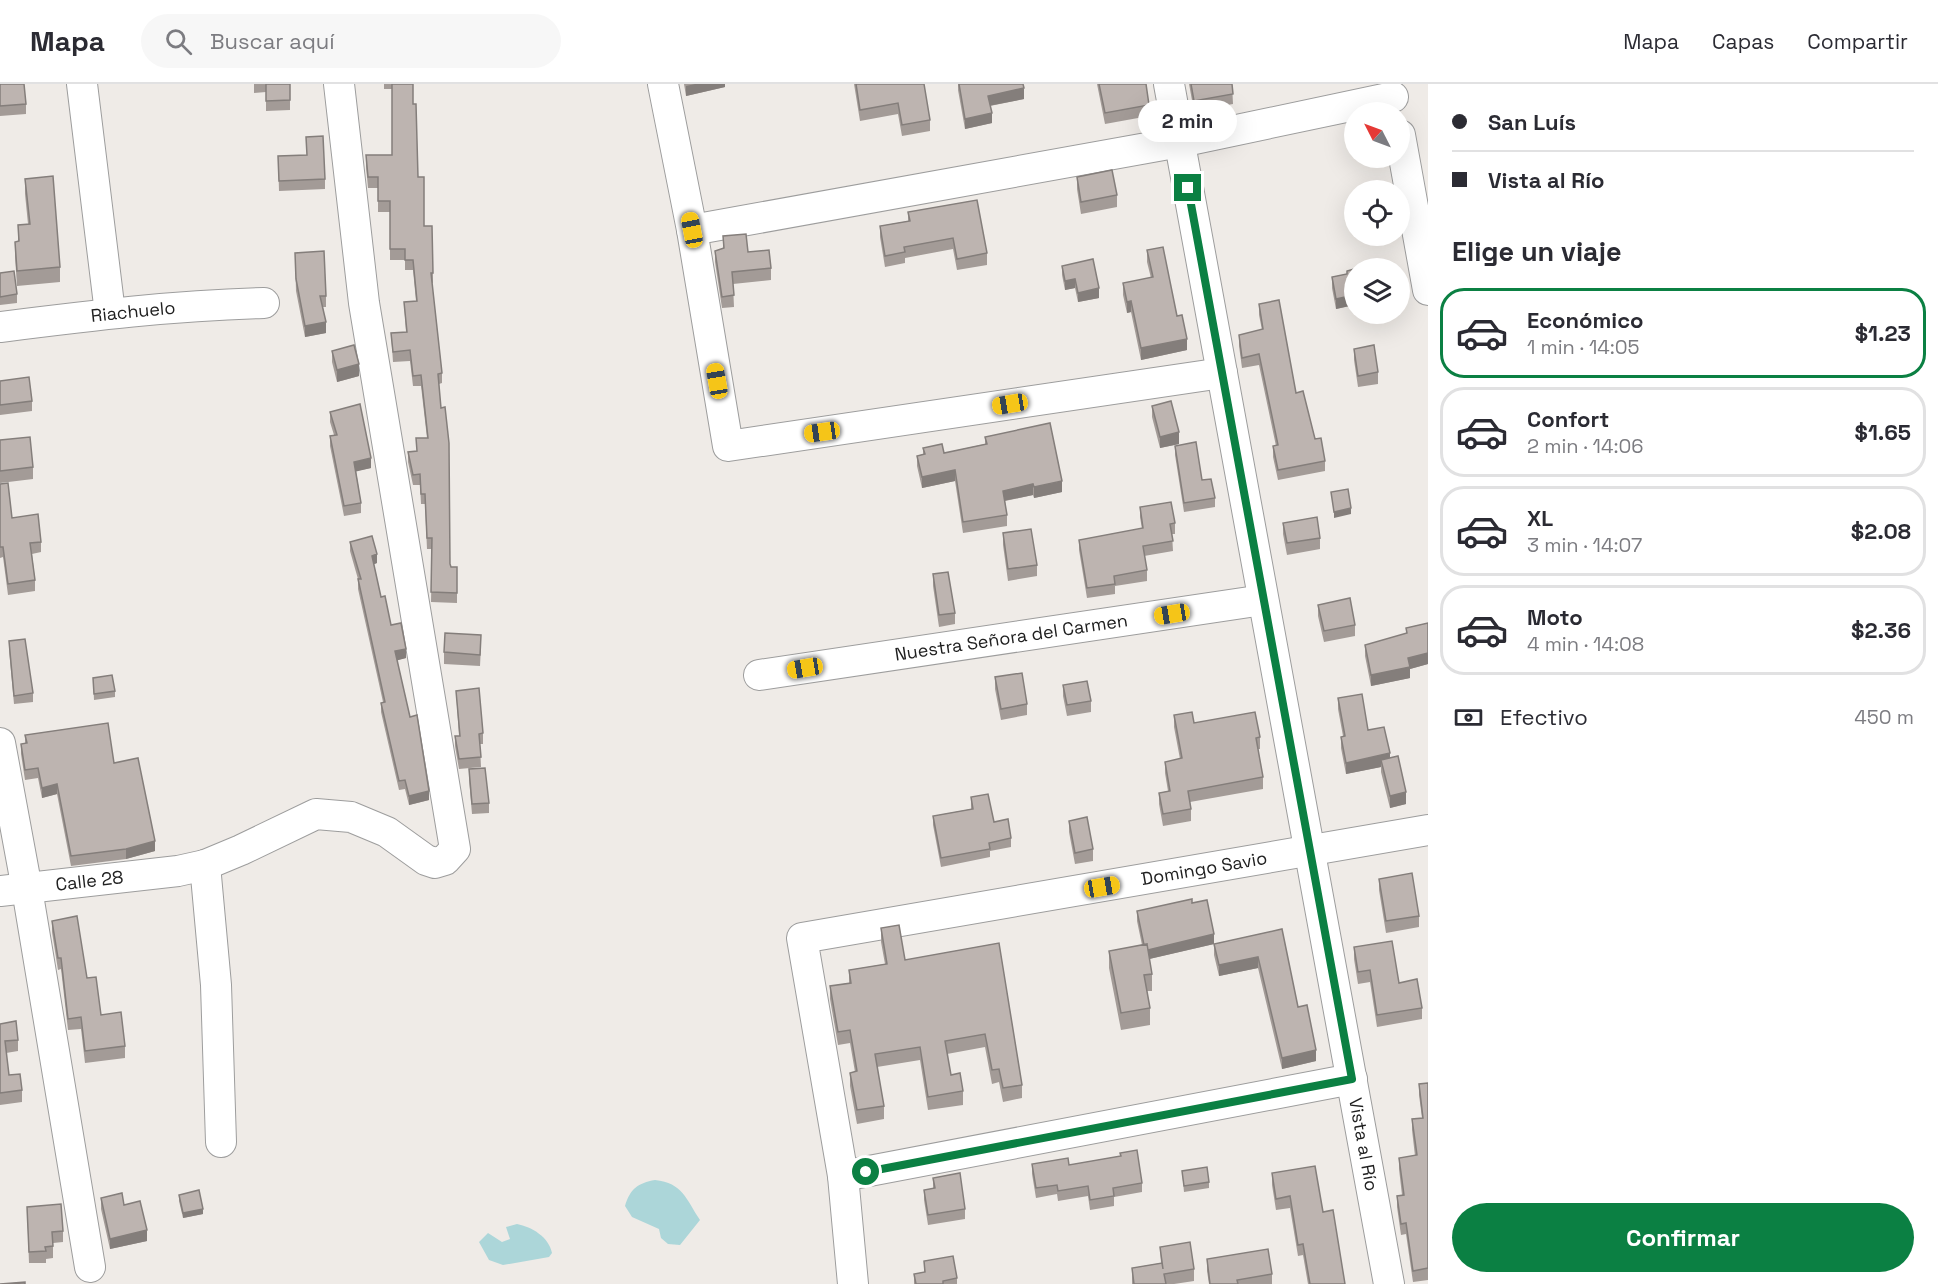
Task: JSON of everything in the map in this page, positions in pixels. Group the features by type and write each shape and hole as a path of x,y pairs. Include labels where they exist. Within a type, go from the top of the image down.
{"street":[{"path":"82,84 110,313"},
{"name":"Calle 28","path":"14,890 192,868 316,814 351,817 387,832 426,860 435,863 445,860 455,849 364,303 339,84"},
{"path":"663,84 692,230 728,446 1221,373"},
{"name":"Vista al Río","path":"1169,84 1389,1284"},
{"path":"692,230 1180,142 1393,98"},
{"path":"1406,168 1428,290"},
{"name":"Riachuelo","path":"0,327 110,313 211,304 264,303"},
{"name":"Nuestra Señora del Carmen","path":"759,675 1263,600"},
{"path":"0,743 14,890 90,1267"},
{"name":"Domingo Savio","path":"843,1176 802,938 1428,830"},
{"path":"192,868 216,985 221,1142"},
{"path":"853,1284 843,1176 1352,1079"}],"water":[{"path":"655,1180 678,1188 700,1220 680,1245 668,1244 661,1238 659,1229 632,1217 625,1206 629,1195 636,1188"},
{"path":"517,1224 534,1230 544,1238 552,1253 549,1257 503,1265 489,1260 479,1242 488,1233 502,1242 510,1239 506,1227"}],"building":[{"path":"0,84 24,84 26,104 0,106"},
{"path":"266,84 290,84 290,100 266,101"},
{"path":"392,84 413,84 413,104 416,104 418,177 424,177 424,226 432,226 433,273 431,273 442,373 438,374 441,408 445,407 449,443 450,564 451,567 457,567 457,593 431,592 432,538 427,538 425,494 421,494 420,474 413,475 408,452 417,451 416,438 428,438 421,375 413,376 410,350 393,352 391,333 407,332 404,302 417,301 413,260 405,260 405,249 390,249 390,201 378,201 378,177 368,177 366,155 392,155"},
{"path":"856,84 924,84 930,120 902,125 898,103 860,110"},
{"path":"959,84 1023,84 1024,88 988,96 992,113 965,119"},
{"path":"1099,84 1146,84 1149,105 1105,113"},
{"path":"1191,84 1232,84 1233,94 1194,101"},
{"path":"323,136 325,179 279,181 278,156 307,155 306,137"},
{"path":"1112,170 1117,195 1081,202 1077,177"},
{"path":"53,176 60,267 17,271 15,242 19,241 18,225 30,224 25,179"},
{"path":"977,200 987,253 957,259 953,238 904,247 905,252 885,256 880,226 910,221 908,212"},
{"path":"746,234 748,252 769,250 771,268 732,272 734,295 722,297 715,251 724,248 723,236"},
{"path":"1163,247 1177,316 1182,315 1187,339 1141,348 1131,301 1127,302 1123,283 1153,277 1147,250"},
{"path":"324,251 326,296 320,296 326,322 305,326 296,279 295,253"},
{"path":"1093,259 1099,288 1078,293 1075,279 1065,281 1062,266"},
{"path":"14,271 17,294 0,297 0,273"},
{"path":"1344,275 1344,297 1336,299 1332,277"},
{"path":"1279,300 1296,393 1303,391 1315,439 1321,438 1325,461 1278,470 1273,446 1278,445 1259,354 1242,358 1239,335 1263,329 1259,304"},
{"path":"354,345 359,364 337,370 332,351"},
{"path":"1374,345 1378,372 1358,376 1354,349"},
{"path":"29,377 32,401 0,405 0,381"},
{"path":"1171,401 1179,432 1160,437 1152,406"},
{"path":"360,404 371,458 354,462 361,503 344,506 330,436 337,435 330,412"},
{"path":"1050,423 1062,481 1034,487 1033,484 1003,491 1007,515 963,522 955,470 922,477 917,456 925,454 923,448 942,444 944,453 987,444 985,437"},
{"path":"30,437 33,467 0,471 0,440"},
{"path":"1196,442 1202,480 1211,479 1215,498 1184,503 1175,446"},
{"path":"8,483 12,518 38,514 41,542 30,543 35,580 8,584 3,547 0,547 0,484"},
{"path":"1348,489 1351,508 1334,512 1331,492"},
{"path":"1171,502 1175,523 1170,524 1173,541 1143,546 1147,570 1114,576 1115,584 1087,588 1079,540 1143,528 1140,507"},
{"path":"1317,517 1320,538 1287,543 1283,523"},
{"path":"1031,529 1037,565 1008,569 1003,533"},
{"path":"372,536 377,554 372,556 381,597 385,596 391,625 401,623 406,649 395,651 410,717 417,715 429,791 409,796 405,780 399,781 381,703 385,702 358,579 361,579 350,542"},
{"path":"948,572 955,613 939,615 933,574"},
{"path":"1350,598 1355,625 1324,631 1318,605"},
{"path":"1428,623 1428,653 1408,658 1410,667 1371,675 1365,645 1407,633 1406,628"},
{"path":"445,633 481,635 480,655 444,652"},
{"path":"25,639 33,693 14,696 9,641"},
{"path":"1022,673 1027,704 1001,709 995,677"},
{"path":"112,675 115,691 94,694 93,678"},
{"path":"1087,681 1091,701 1067,705 1063,685"},
{"path":"479,688 483,733 479,734 481,757 459,759 455,736 460,736 456,691"},
{"path":"1362,694 1368,730 1384,727 1390,753 1346,763 1341,737 1345,736 1338,698"},
{"path":"1192,712 1194,723 1255,712 1260,737 1256,738 1263,777 1188,791 1191,809 1163,814 1159,793 1170,791 1165,762 1182,758 1174,715"},
{"path":"108,723 114,763 138,758 155,841 126,849 71,856 57,784 42,788 38,768 25,770 21,744 27,743 25,735"},
{"path":"1398,756 1406,792 1390,796 1381,760"},
{"path":"485,768 489,803 472,804 469,769"},
{"path":"988,794 994,822 1008,819 1011,838 989,843 990,849 941,858 933,816 973,809 971,797"},
{"path":"1087,817 1093,849 1075,853 1069,821"},
{"path":"1412,873 1419,916 1386,921 1379,879"},
{"path":"1192,899 1192,903 1207,900 1214,934 1148,950 1147,944 1144,945 1137,911"},
{"path":"77,916 87,978 96,977 101,1015 121,1012 125,1046 85,1051 81,1017 68,1019 61,958 58,958 52,921"},
{"path":"899,925 905,960 999,943 1022,1085 1003,1088 999,1069 992,1070 985,1034 945,1041 951,1075 960,1073 963,1091 928,1097 920,1047 875,1054 884,1106 857,1110 850,1073 857,1071 850,1030 838,1032 830,986 851,983 849,970 887,964 881,928"},
{"path":"1282,929 1298,1007 1307,1005 1316,1050 1282,1058 1258,957 1219,965 1214,944"},
{"path":"1392,941 1399,983 1417,979 1422,1008 1377,1015 1370,970 1358,972 1354,947"},
{"path":"1147,944 1152,974 1144,975 1150,1008 1121,1013 1109,951"},
{"path":"16,1021 18,1040 5,1041 9,1075 20,1074 22,1090 0,1093 0,1024"},
{"path":"1428,1083 1428,1268 1413,1271 1406,1223 1401,1224 1397,1196 1404,1195 1399,1158 1417,1155 1412,1119 1423,1118 1419,1084"},
{"path":"1137,1150 1142,1183 1113,1188 1114,1196 1090,1200 1088,1186 1058,1191 1057,1185 1036,1188 1032,1164 1068,1158 1069,1165 1121,1156 1120,1153"},
{"path":"1315,1166 1323,1212 1333,1210 1345,1284 1310,1284 1303,1244 1298,1245 1290,1196 1276,1199 1272,1173"},
{"path":"1207,1167 1209,1182 1184,1186 1182,1171"},
{"path":"960,1173 965,1209 928,1215 924,1190 935,1188 933,1178"},
{"path":"199,1190 203,1209 183,1213 179,1195"},
{"path":"122,1193 124,1205 140,1201 147,1230 110,1239 101,1198"},
{"path":"61,1204 63,1231 52,1232 53,1246 45,1247 46,1251 29,1252 27,1207"},
{"path":"1190,1242 1194,1269 1164,1274 1166,1284 1134,1284 1132,1268 1162,1263 1163,1269 1160,1247"},
{"path":"1268,1249 1272,1274 1237,1280 1238,1284 1210,1284 1207,1259"},
{"path":"953,1256 957,1278 943,1281 943,1284 916,1284 914,1274 925,1272 924,1261"},
{"path":"25,1282 25,1284 0,1284"}],"route":[{"path":"866,1172 1352,1079 1188,188"}]}
